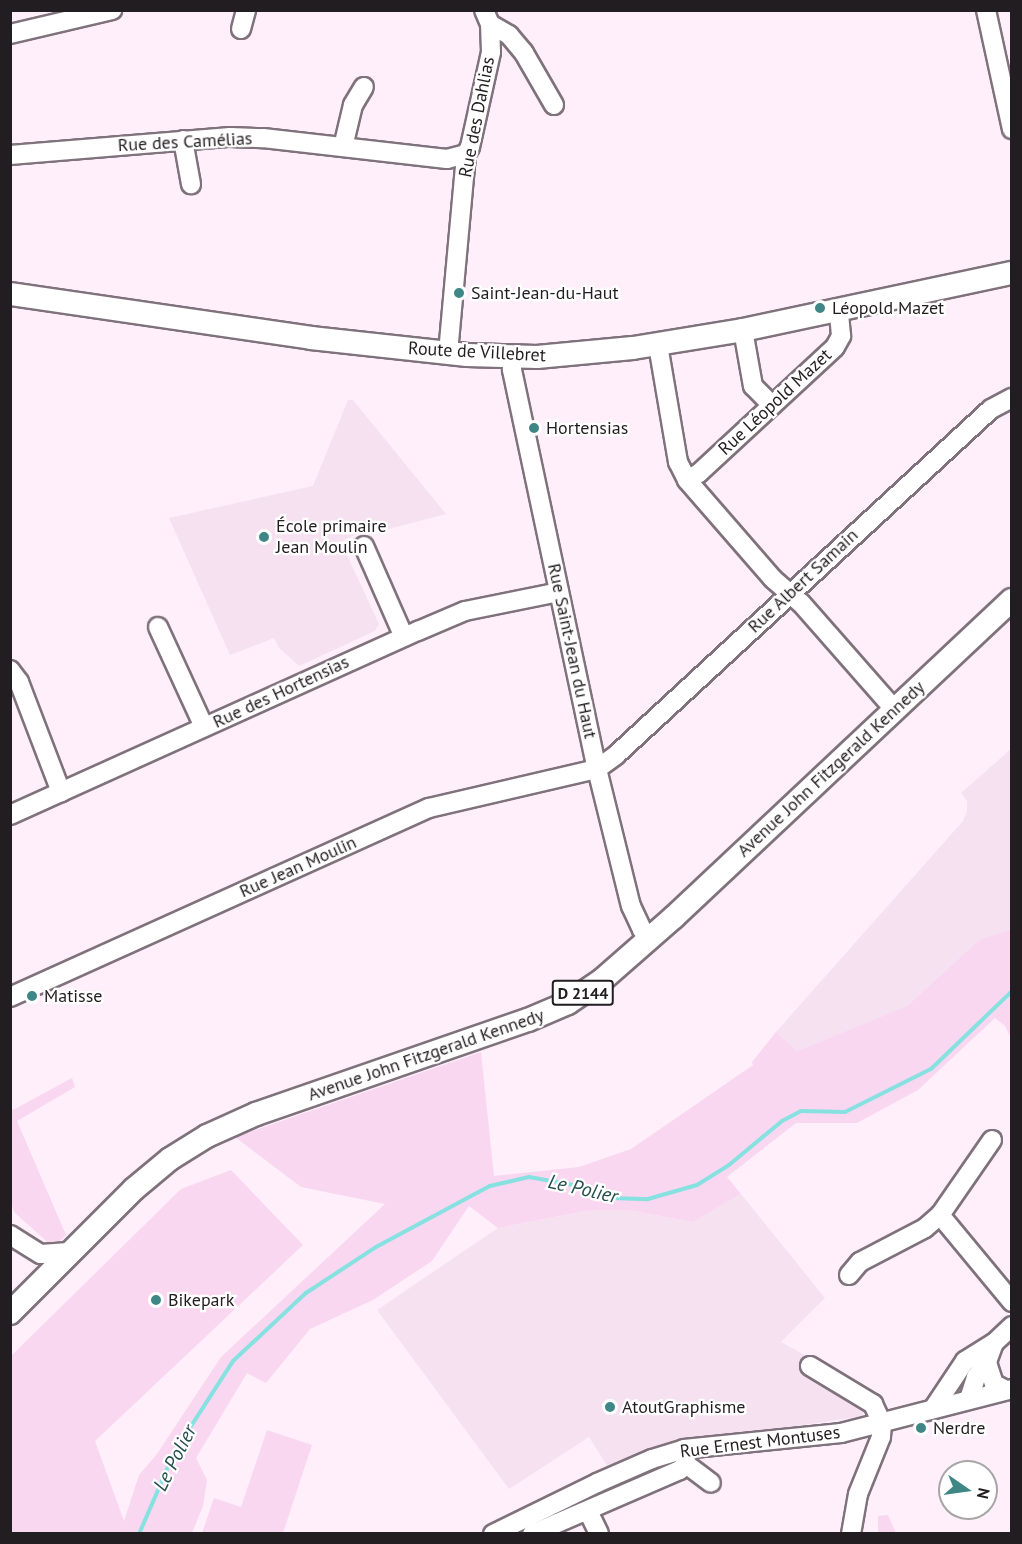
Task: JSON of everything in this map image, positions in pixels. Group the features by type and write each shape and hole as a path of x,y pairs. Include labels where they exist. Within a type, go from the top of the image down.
{"main road":[{"name":"Route de Villebret","path":"10,294 183,321 448,353 512,358 585,354 658,345 839,311 1011,273"},
{"name":"Avenue John Fitzgerald Kennedy","path":"10,1313 134,1189 170,1159 207,1136 256,1114 528,1020 568,1003 602,980 651,937 1011,600"}],"street":[{"path":"10,34 112,10"},
{"path":"241,29 246,10"},
{"path":"986,10 1011,129"},
{"path":"487,17 509,35 524,53 554,105"},
{"name":"Rue des Dahlias","path":"448,353 466,154 470,147 491,52 487,17"},
{"path":"343,147 352,105 364,87"},
{"name":"Rue des Camélias","path":"10,155 183,140 262,138 447,159 466,154"},
{"path":"183,140 191,184"},
{"name":"Rue Léopold Mazet","path":"687,480 699,473 835,347 841,336 839,311"},
{"path":"743,330 753,386 765,398"},
{"path":"658,345 678,462 687,480 895,710"},
{"name":"Rue Saint-Jean du Haut","path":"512,358 512,370 597,769 631,906 642,930 651,937"},
{"name":"Rue Albert Samain","path":"597,769 616,755 991,409 1011,398"},
{"path":"364,546 404,637"},
{"name":"Rue des Hortensias","path":"10,815 404,637 465,612 559,592"},
{"path":"158,627 204,727"},
{"path":"10,670 19,682 61,792"},
{"name":"Rue Jean Moulin","path":"10,997 429,808 597,769"},
{"path":"849,1275 860,1262 925,1228 940,1215 992,1140"},
{"path":"940,1215 1011,1302"},
{"path":"10,1235 41,1254 72,1252"},
{"path":"933,1409 959,1368 982,1357 1011,1326"},
{"path":"982,1357 994,1384 1009,1390"},
{"path":"969,1399 982,1357"},
{"path":"810,1366 873,1404 882,1423 880,1437 858,1494 851,1533"},
{"name":"Rue Ernest Montuses","path":"493,1533 652,1459 841,1433 1009,1390"},
{"path":"513,1523 519,1531 530,1533 588,1511 680,1470 685,1456"},
{"name":"Rue Ernest Montuses","path":"685,1456 711,1483"},
{"path":"588,1511 599,1533"}],"shaded area":[{"name":"École primaire Jean Moulin","path":"348,400 353,400 446,514 377,532 371,527 341,542 379,624 375,631 299,666 279,648 274,638 230,655 169,518 313,486"},
{"path":"1011,749 1011,929 979,940 907,1006 797,1051 776,1032 963,821 967,811 967,801 961,793"},
{"path":"1011,929 1011,1038 1005,1026 995,1018 918,1090 857,1123 796,1123 727,1177 741,1194 693,1222 629,1210 591,1210 498,1228 469,1206 432,1261 373,1300 310,1329 266,1383 247,1373 196,1458 207,1480 203,1506 192,1533 11,1533 11,1356 181,1189 231,1170 303,1245 95,1441 124,1521 139,1475 157,1454 221,1357 385,1204 301,1187 235,1137 481,1052 494,1176 579,1167 631,1149 753,1065 752,1062 776,1032 797,1051 907,1006 979,940"},
{"path":"72,1078 75,1087 17,1121 66,1235 53,1247 14,1212 11,1202 10,1106 13,1110"},
{"path":"741,1194 825,1298 781,1342 867,1389 863,1416 730,1436 693,1439 644,1452 608,1467 589,1437 509,1489 377,1310 498,1228 591,1210 629,1210 693,1222"},
{"path":"267,1430 312,1445 283,1533 202,1533 214,1498 241,1507"},
{"path":"888,1515 896,1533 878,1533 878,1516"}],"waterway":[{"name":"Le Polier","path":"139,1534 175,1451 233,1361 306,1293 376,1247 490,1186 529,1177 573,1185 612,1198 648,1199 697,1185 729,1165 782,1121 801,1111 845,1112 931,1069 1012,991"}],"place":[{"name":"Saint-Jean-du-Haut","path":"459,293"},
{"name":"Léopold Mazet","path":"820,308"},
{"name":"Hortensias","path":"534,428"},
{"name":"École primaire Jean Moulin","path":"264,537"},
{"name":"Matisse","path":"32,996"},
{"name":"Bikepark","path":"156,1300"},
{"name":"AtoutGraphisme","path":"610,1407"},
{"name":"Nerdre","path":"921,1428"}]}
